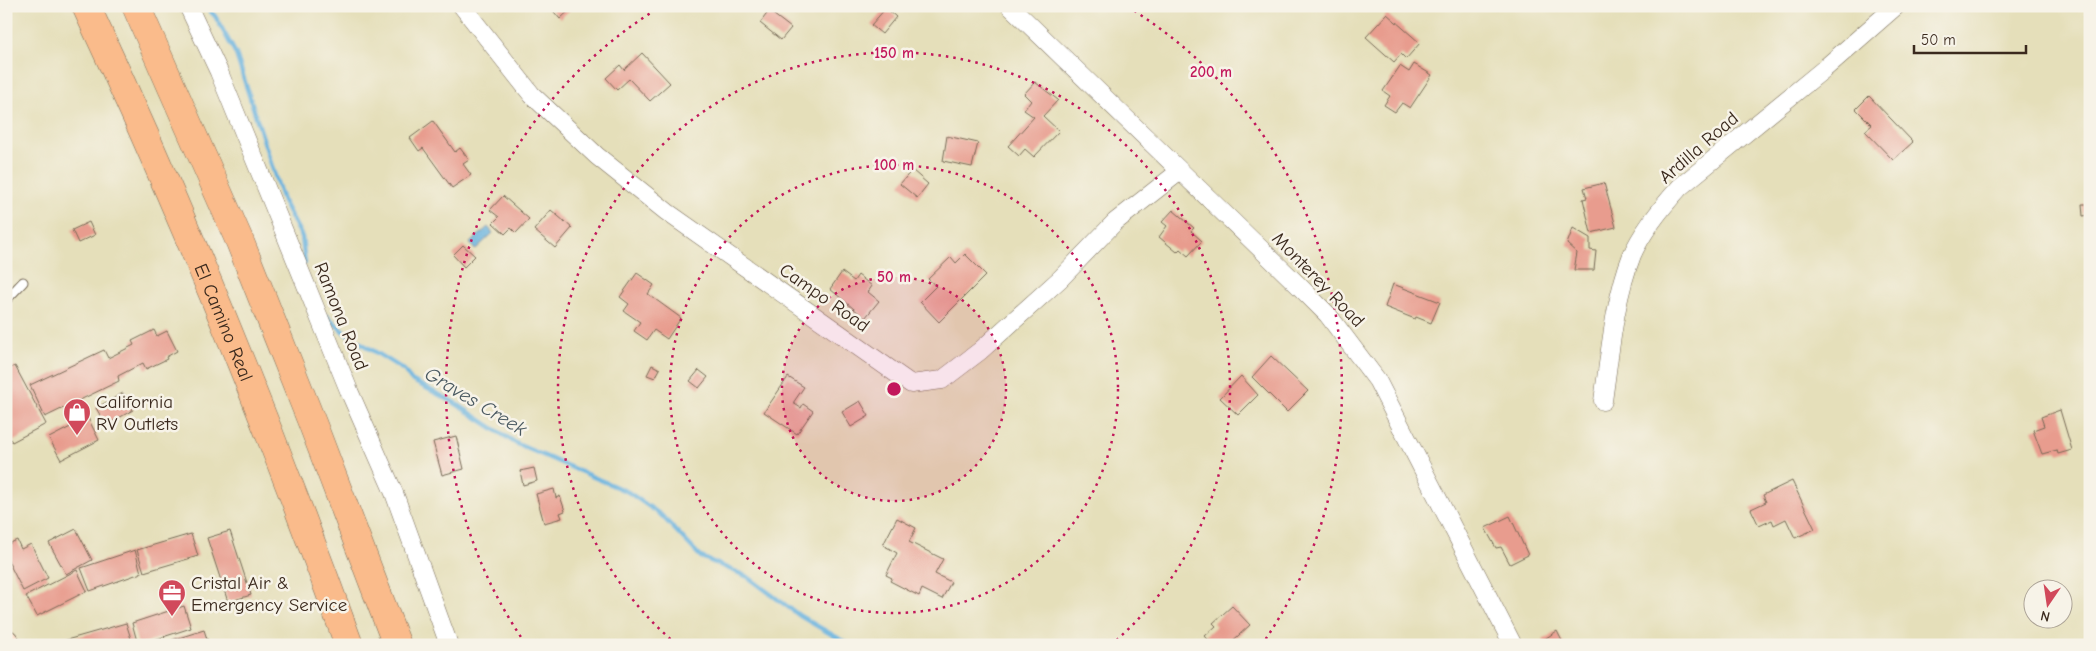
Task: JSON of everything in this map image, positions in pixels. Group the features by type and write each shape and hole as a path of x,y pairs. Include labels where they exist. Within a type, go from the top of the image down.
{"highway":[{"name":"El Camino Real","path":"86,6 201,269 272,442 348,645"},
{"path":"136,6 240,242 313,425 397,645"}],"street":[{"name":"Ramona Road","path":"188,6 219,72 350,393 394,493 450,645"},
{"name":"Campo Road","path":"462,6 532,95 597,156 667,212 911,384 942,380 980,351 1060,279 1115,222 1180,171"},
{"name":"Monterey Road","path":"1010,6 1328,315 1377,380 1512,645"},
{"name":"Ardilla Road","path":"1604,401 1624,279 1633,254 1647,229 1664,206 1680,187 1824,69 1896,6"}],"lane":[{"path":"6,300 23,282"}],"water":[{"path":"488,227 493,233 475,250 470,243"}],"building":[{"path":"549,6 574,6 560,19"},
{"path":"886,8 896,17 882,34 871,25"},
{"path":"769,11 791,28 781,40 760,23"},
{"path":"1387,14 1420,43 1406,59 1401,54 1394,62 1366,37"},
{"path":"642,53 670,83 650,101 629,79 617,90 606,78 620,65 624,70"},
{"path":"1414,64 1432,75 1410,108 1402,103 1395,112 1384,105 1390,96 1383,91 1400,66 1409,72"},
{"path":"1035,82 1058,100 1043,116 1059,131 1034,157 1025,149 1019,156 1008,146 1034,117 1024,110 1031,101 1024,94"},
{"path":"1869,96 1913,142 1893,160 1865,131 1872,125 1856,109"},
{"path":"433,121 455,152 460,148 469,160 463,164 471,175 452,188 423,148 419,151 410,138"},
{"path":"947,136 978,143 972,167 943,161"},
{"path":"912,170 928,184 917,198 900,184"},
{"path":"1604,183 1616,227 1591,233 1583,199 1587,198 1584,188"},
{"path":"503,196 529,219 516,233 511,228 505,234 493,223 499,217 490,210"},
{"path":"2082,204 2090,204 2090,215 2083,216"},
{"path":"551,210 572,228 555,248 534,230"},
{"path":"1173,210 1194,228 1191,231 1202,241 1188,256 1180,249 1177,252 1159,237 1167,226 1162,222"},
{"path":"89,222 95,235 78,243 72,230"},
{"path":"1573,228 1590,238 1590,250 1596,251 1594,270 1574,270 1577,253 1567,244"},
{"path":"463,245 475,256 464,267 453,255"},
{"path":"965,254 986,275 939,322 920,302 936,286 928,279 951,257 956,263"},
{"path":"842,272 854,281 858,275 872,286 868,292 879,301 865,318 830,289"},
{"path":"637,273 654,285 648,294 681,318 667,339 654,330 647,340 634,331 640,322 624,311 629,304 620,297"},
{"path":"2087,278 2090,278 2090,293 2089,293"},
{"path":"1393,284 1440,302 1431,323 1385,307"},
{"path":"154,330 157,336 167,331 177,351 166,357 167,359 146,369 143,363 118,376 119,381 45,417 30,385 104,350 108,358 134,345 132,341"},
{"path":"1271,356 1308,391 1287,412 1252,377"},
{"path":"652,365 660,369 655,378 647,375"},
{"path":"15,366 46,424 12,442 6,432 6,370"},
{"path":"699,370 708,377 699,388 690,381"},
{"path":"1241,376 1258,395 1238,415 1220,398"},
{"path":"788,377 804,387 793,403 801,408 803,404 813,411 797,434 764,412"},
{"path":"123,393 133,410 106,425 96,408"},
{"path":"860,401 869,416 851,427 842,412"},
{"path":"2060,410 2072,450 2058,454 2057,450 2042,454 2033,430 2044,426 2041,417"},
{"path":"88,418 99,440 61,460 49,438"},
{"path":"456,436 464,469 442,475 433,442"},
{"path":"534,468 537,481 523,485 520,471"},
{"path":"1792,481 1815,529 1795,538 1786,519 1774,525 1772,520 1759,526 1751,509 1766,502 1763,495"},
{"path":"554,489 556,498 560,496 565,511 560,513 562,518 544,523 536,494"},
{"path":"1510,516 1528,555 1510,564 1501,547 1496,548 1485,528"},
{"path":"897,518 916,528 909,542 943,559 935,574 951,582 942,599 922,589 919,596 890,581 892,578 886,575 897,553 883,545"},
{"path":"76,529 92,560 66,574 49,543"},
{"path":"230,531 251,595 228,602 207,538"},
{"path":"191,534 198,556 144,572 137,550"},
{"path":"17,540 21,549 31,544 48,578 23,591 6,557 6,545"},
{"path":"135,550 141,573 90,591 81,568"},
{"path":"77,570 87,591 37,616 26,596"},
{"path":"184,606 191,628 138,645 132,623"},
{"path":"1232,606 1250,625 1228,645 1213,645 1205,636 1216,626 1213,623"},
{"path":"126,623 133,645 64,645 63,641"},
{"path":"204,630 209,645 174,645 172,640"},
{"path":"1557,631 1564,645 1546,645 1543,640"}],"waterway":[{"name":"Graves Creek","path":"205,6 215,16 236,54 283,201 302,237 305,263"},
{"name":"Graves Creek","path":"327,316 345,333 404,370 411,380 455,403 517,444 628,492 661,515 701,557 748,577 800,616 850,645"}],"place":[{"name":"California RV Outlets","path":"77,436"},
{"name":"Cristal Air & Emergency Service","path":"172,617"}]}
